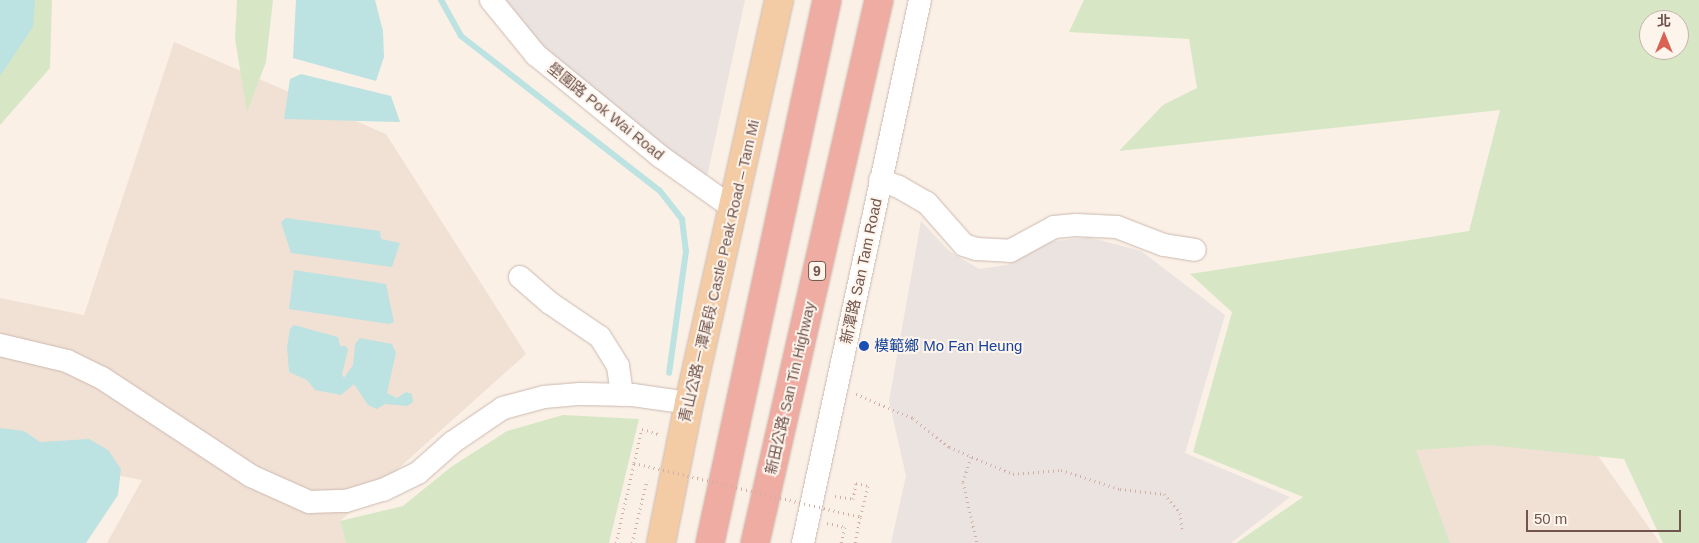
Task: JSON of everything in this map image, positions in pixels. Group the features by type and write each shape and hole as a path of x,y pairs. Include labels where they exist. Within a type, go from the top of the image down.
{"highway":[{"path":"710,543 827,0"},
{"name":"新田公路 San Tin Highway","path":"755,543 879,0"}],"main road":[{"name":"青山公路－潭尾段 Castle Peak Road – Tam Mi","path":"661,543 689,403 779,0"}],"street":[{"name":"壆圍路 Pok Wai Road","path":"492,0 536,55 662,157 733,208"},
{"name":"新潭路 San Tam Road","path":"803,543 920,0"},
{"path":"880,180 900,186 927,204 964,245 976,249 1010,251 1054,227 1076,225 1117,227 1164,245 1195,250"},
{"path":"520,277 550,303 600,337 618,366 622,395"},
{"path":"0,345 67,360 102,378 251,476 309,502 346,501 382,490 418,473 453,442 503,408 544,397 622,395 689,403"}],"path":[{"path":"853,393 913,418 938,440 971,457 1013,474 1060,470 1120,489 1164,494 1180,512 1182,530"},
{"path":"616,543 642,430 659,433 657,441"},
{"path":"971,457 962,482 977,543"},
{"path":"634,462 860,517"},
{"path":"632,543 647,480"},
{"path":"831,495 853,499 856,483 868,486 855,543"},
{"path":"825,522 845,527 841,543"}],"shaded area":[{"path":"497,0 745,0 707,177 594,97"},
{"path":"174,42 386,134 526,354 340,521 346,543 107,543 142,480 0,453 0,298 84,315"},
{"path":"921,221 949,251 979,269 1007,265 1047,242 1088,237 1141,251 1225,315 1185,453 1290,497 1231,543 891,543 906,476 889,401"},
{"path":"1567,412 1660,543 1409,543 1414,446"}],"green space":[{"path":"4,0 52,0 50,68 0,125 0,7"},
{"path":"237,0 273,0 266,62 247,112 235,39"},
{"path":"1084,0 1699,0 1699,543 1663,543 1624,459 1489,445 1416,450 1450,543 1236,543 1303,497 1193,452 1232,312 1190,274 1469,231 1500,110 1119,151 1163,105 1197,88 1189,39 1069,32"},
{"path":"563,415 639,419 609,543 346,543 340,521 403,506 451,467 507,431"}],"water":[{"path":"0,0 35,0 33,27 0,76"},
{"path":"296,0 375,0 383,31 384,57 376,81 293,58"},
{"path":"301,74 391,96 400,122 284,119 290,79"},
{"path":"286,218 380,231 381,239 400,243 392,267 291,253 281,222"},
{"path":"294,270 386,284 394,322 389,324 289,309"},
{"path":"294,325 338,337 340,346 346,346 348,350 342,374 344,378 353,365 355,344 360,338 392,344 396,353 387,393 397,398 406,392 412,394 413,402 407,406 385,404 377,409 368,405 354,384 341,395 315,390 307,380 289,372 287,347 290,329"},
{"path":"0,428 24,431 40,442 89,439 108,450 121,469 118,495 86,543 0,543"}],"waterway":[{"path":"441,0 461,36 660,191 682,219 686,251 669,373"}],"place":[{"name":"模範鄉 Mo Fan Heung","path":"864,346"}]}
